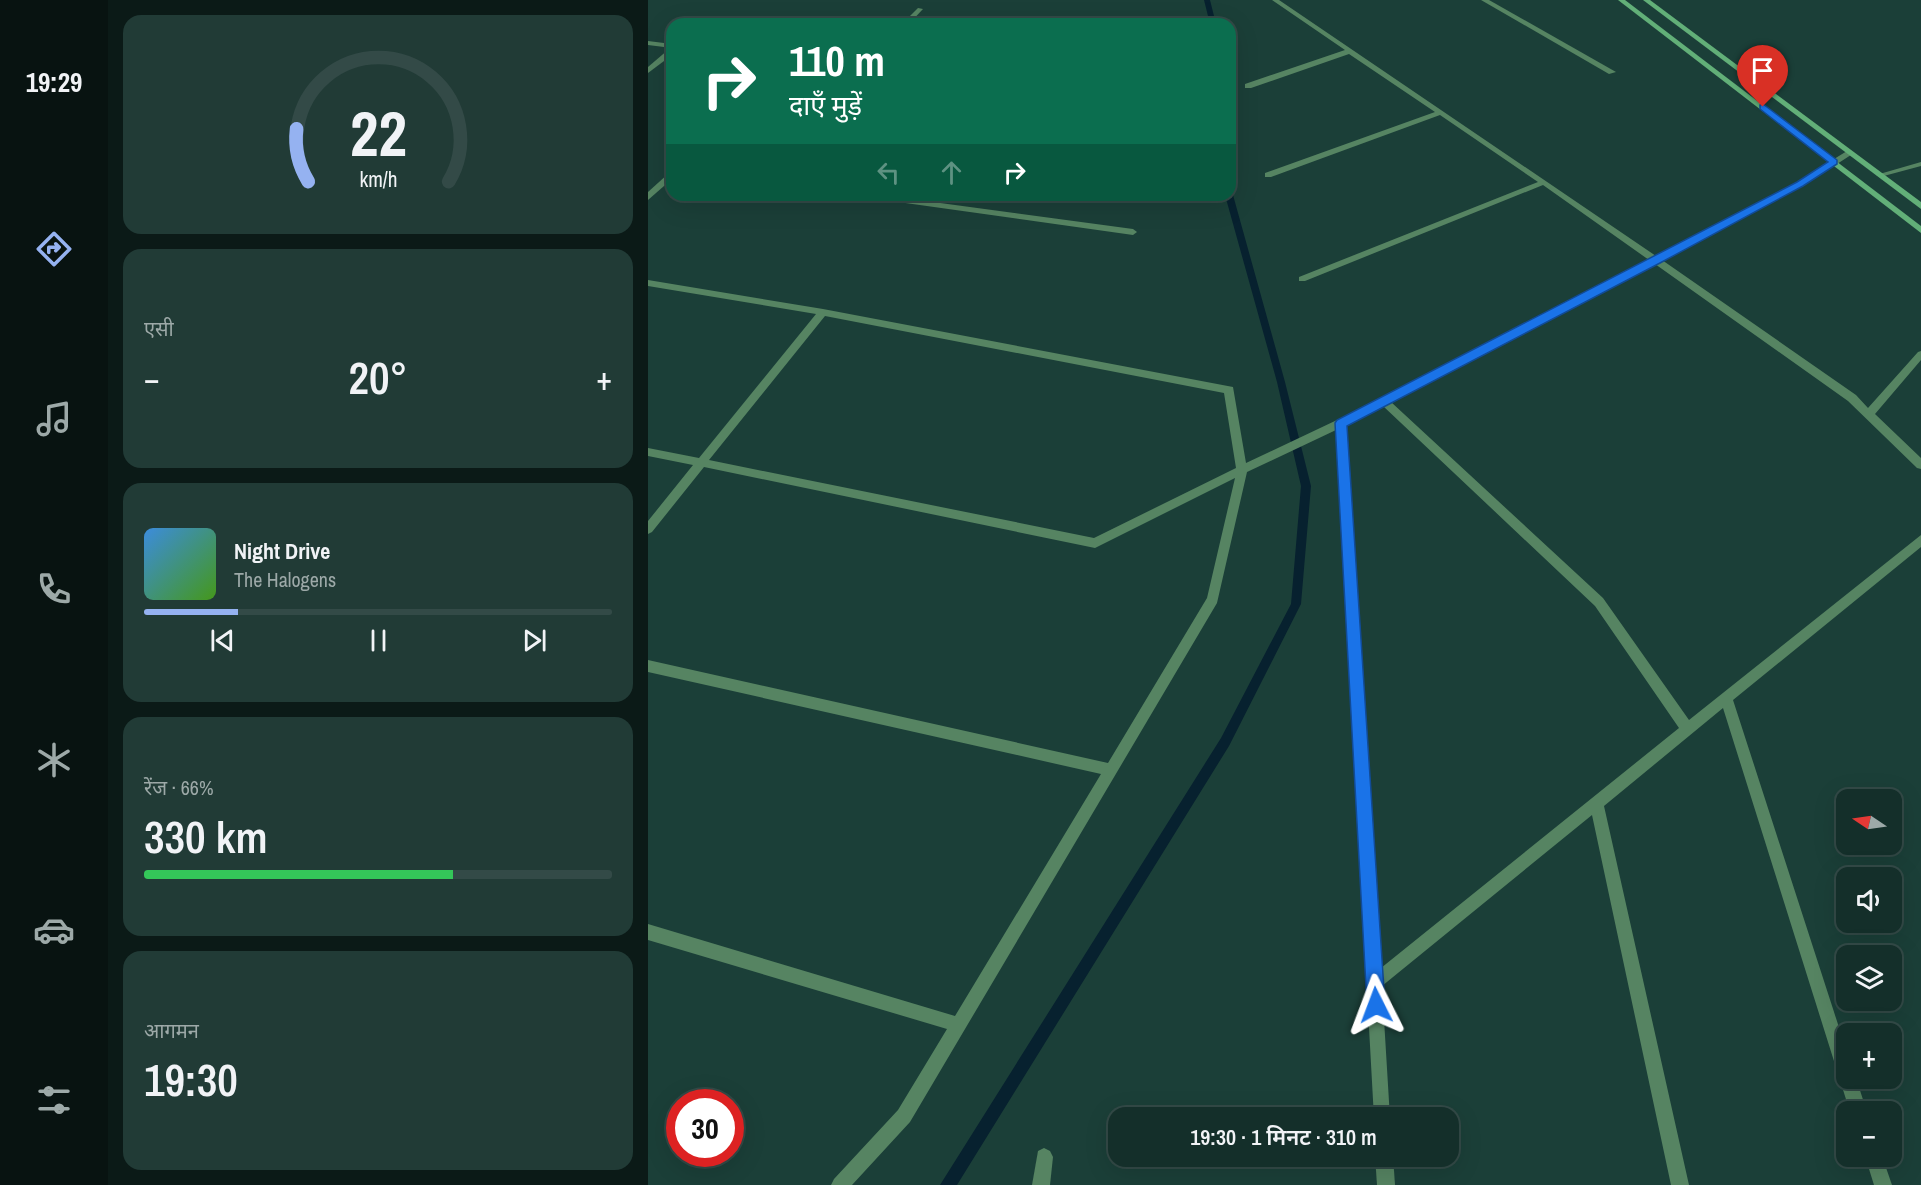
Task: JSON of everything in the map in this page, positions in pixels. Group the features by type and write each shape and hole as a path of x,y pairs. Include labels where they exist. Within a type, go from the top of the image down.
{"street":[{"path":"1275,0 1544,182 1851,398 1921,465"},
{"path":"1484,0 1612,72"},
{"path":"1621,0 1921,230"},
{"path":"1646,0 1921,207"},
{"path":"911,18 920,9"},
{"path":"648,43 666,45"},
{"path":"1248,86 1350,51"},
{"path":"648,71 666,56"},
{"path":"1268,175 1441,112"},
{"path":"648,452 1095,543 1384,401 1800,184 1850,153"},
{"path":"1880,175 1921,164"},
{"path":"648,197 666,180"},
{"path":"1302,279 1544,182"},
{"path":"912,201 1133,232"},
{"path":"648,283 823,312 1229,390 1242,471 1214,599 904,1116 840,1185"},
{"path":"648,529 823,312"},
{"path":"1869,414 1921,354"},
{"path":"1384,401 1599,602 1688,729"},
{"path":"1341,423 1381,1107"},
{"path":"1374,983 1921,540"},
{"path":"648,666 1111,771"},
{"path":"1726,698 1836,1041"},
{"path":"1596,802 1680,1185"},
{"path":"648,932 959,1025"},
{"path":"1041,1185 1044,1157"},
{"path":"1385,1167 1386,1185"},
{"path":"1877,1167 1883,1185"}],"waterway":[{"path":"1207,0 1212,18"},
{"path":"948,1185 1225,742 1296,604 1306,486 1281,382 1231,201"}],"route":[{"path":"1376,1005 1341,423 1800,184 1834,162 1763,107"}]}
